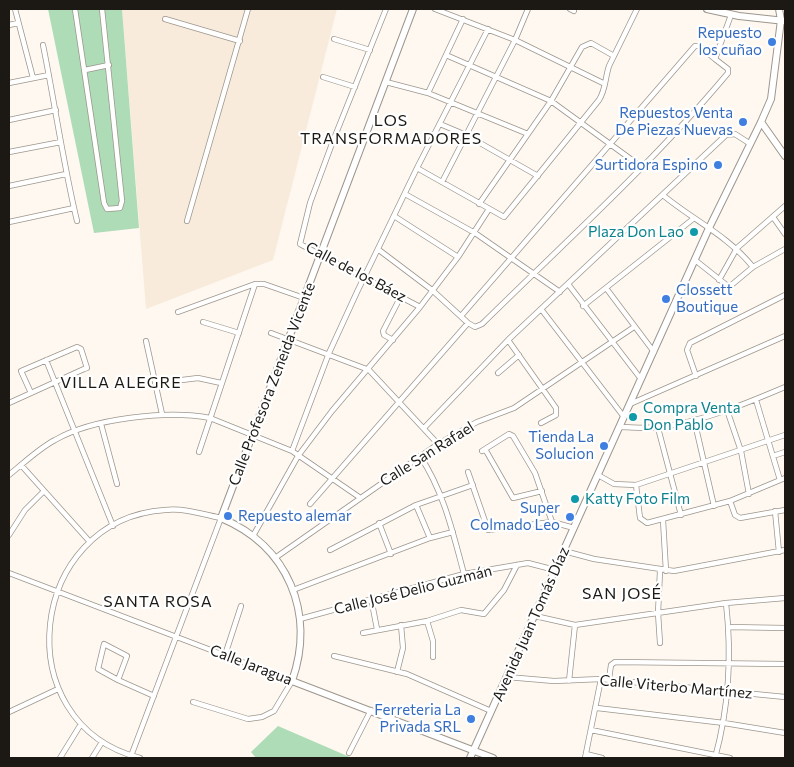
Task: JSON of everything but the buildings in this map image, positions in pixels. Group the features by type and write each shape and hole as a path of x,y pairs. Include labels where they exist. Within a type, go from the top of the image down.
{"street":[{"path":"15,9 32,78"},
{"path":"75,9 104,203 106,209 114,210 120,208 122,201 102,9"},
{"path":"186,221 248,9"},
{"name":"Calle de los Báez","path":"385,9 326,158 300,244 420,307"},
{"name":"Calle Profesora Zeneida Vicente","path":"130,757 414,9"},
{"path":"434,9 515,40 604,84"},
{"path":"442,182 479,113 528,9"},
{"path":"417,168 504,217 582,123 605,91 604,84 614,56 637,9"},
{"path":"707,9 731,15 783,20"},
{"name":"Avenida Juan Tomás Díaz","path":"470,758 695,260 749,143 761,122 770,99 783,20 779,9"},
{"path":"715,59 731,15"},
{"path":"165,19 240,41"},
{"path":"428,93 463,19"},
{"path":"9,24 18,23"},
{"path":"292,451 330,353 417,168 488,29"},
{"path":"334,39 370,50"},
{"path":"479,204 551,101 586,44 591,43 614,56"},
{"path":"43,45 66,174 77,221"},
{"path":"379,250 432,290 468,323 476,327 482,324 684,126 728,71 699,46 695,46 512,260 461,316"},
{"path":"446,55 551,101 643,168"},
{"path":"85,70 109,65"},
{"path":"9,83 49,75"},
{"path":"323,77 355,87"},
{"path":"386,82 428,93 528,134"},
{"path":"9,120 56,110"},
{"path":"761,122 785,156"},
{"path":"440,124 466,135 538,176"},
{"path":"424,428 508,340 726,136 735,134 749,143"},
{"path":"9,152 61,142"},
{"path":"9,186 66,174"},
{"path":"406,194 475,233 560,292"},
{"path":"664,196 693,219 710,228 737,248 753,268"},
{"path":"719,280 737,248 785,206"},
{"path":"9,222 74,208"},
{"path":"253,536 298,456 332,411 369,370 458,258 489,209"},
{"path":"394,216 458,258"},
{"path":"773,217 785,234"},
{"path":"583,306 693,219"},
{"path":"695,260 719,280 731,286 753,268 785,248"},
{"path":"178,312 255,284 264,284 304,298"},
{"path":"199,452 255,284"},
{"path":"568,284 641,380"},
{"path":"606,288 654,352"},
{"path":"696,376 687,350 690,343 785,295"},
{"path":"393,340 384,335 383,331 401,296"},
{"path":"541,309 580,364 624,417"},
{"path":"203,322 239,332"},
{"path":"310,504 468,323"},
{"name":"Calle San Rafael","path":"275,558 359,497 438,444 476,422 514,408 634,327"},
{"path":"271,333 330,353 369,370 438,444"},
{"path":"630,404 785,336"},
{"path":"508,340 557,412 541,424"},
{"path":"146,341 162,414"},
{"path":"9,403 87,368 79,347 21,371 31,393"},
{"path":"498,373 519,355"},
{"path":"46,360 113,526"},
{"path":"182,380 198,378 221,383"},
{"path":"620,427 658,428 727,410 785,387"},
{"path":"636,485 640,518 648,523 730,501 783,479 773,456 756,400"},
{"path":"727,410 741,451 749,494"},
{"path":"9,475 55,440 74,430 162,414 210,418 292,451 359,497"},
{"path":"694,419 706,463 714,506"},
{"path":"100,424 118,484"},
{"path":"658,428 681,515"},
{"path":"542,492 513,498 484,450 509,434 513,436 534,473 542,492 552,522"},
{"path":"598,475 614,484 636,485 769,442 785,435"},
{"path":"773,456 785,452"},
{"path":"420,456 436,480 464,574"},
{"path":"20,465 90,542"},
{"path":"468,472 488,530 552,522 574,528"},
{"path":"330,550 378,523 416,505 472,485"},
{"path":"9,534 10,527 44,491"},
{"path":"730,501 735,515 740,518 785,510"},
{"path":"416,505 430,538"},
{"path":"140,758 130,757 102,742 81,724 68,708 58,689 50,663 48,636 52,609 71,565 90,542 113,526 142,513 166,510 190,511 221,518 253,536 275,558 293,590 300,619 301,650 292,681 274,711 262,717 248,719 193,702"},
{"path":"775,511 779,552"},
{"path":"660,643 658,613 663,571 662,520"},
{"path":"378,523 392,554"},
{"path":"293,590 430,538 453,532"},
{"path":"564,551 594,559 663,571 785,550"},
{"name":"Calle José Delio Guzmán","path":"300,619 370,598 464,574 528,563 555,570"},
{"path":"363,632 377,628 427,621 461,610 484,614 504,590 517,565"},
{"name":"Calle Jaragua","path":"9,573 493,758"},
{"path":"370,598 377,628"},
{"path":"535,616 575,625 726,603 785,598"},
{"path":"716,757 724,723 728,691 729,663 726,603"},
{"path":"225,655 242,606"},
{"path":"427,621 433,641 433,657"},
{"path":"397,672 403,648 401,625"},
{"path":"569,681 575,625"},
{"path":"728,627 785,628"},
{"path":"118,680 127,656 104,644 98,669 118,680 154,696"},
{"path":"334,656 397,672 436,686 491,711"},
{"path":"610,680 611,665 615,662 785,664"},
{"name":"Calle Viterbo Martínez","path":"506,677 569,681 601,679 785,697"},
{"path":"601,679 597,708 586,756 602,758"},
{"path":"9,712 58,689"},
{"path":"597,708 724,723 785,733"},
{"path":"349,753 371,710"},
{"path":"60,758 81,724"},
{"path":"591,730 716,757 730,758"},
{"path":"92,758 102,742"}],"shaded area":[{"path":"122,9 337,9 273,260 146,309"}],"green space":[{"path":"48,9 122,9 139,228 94,233"},
{"path":"278,726 352,758 256,758 251,752"}],"place":[{"name":"Repuesto los cuñao","path":"772,42"},
{"name":"Repuestos Venta De Piezas Nuevas","path":"743,122"},
{"name":"Surtidora Espino","path":"718,165"},
{"name":"Plaza Don Lao","path":"694,232"},
{"name":"Clossett Boutique","path":"666,299"},
{"name":"Compra Venta Don Pablo","path":"633,417"},
{"name":"Tienda La Solucion","path":"604,446"},
{"name":"Katty Foto Film","path":"575,499"},
{"name":"Repuesto alemar","path":"228,516"},
{"name":"Super Colmado Leo","path":"570,517"},
{"name":"Ferreteria La Privada SRL","path":"471,719"}],"district":[{"name":"LOS TRANSFORMADORES","path":"391,130"},
{"name":"VILLA ALEGRE","path":"121,383"},
{"name":"SAN JOSÉ","path":"622,594"},
{"name":"SANTA ROSA","path":"158,602"}]}
